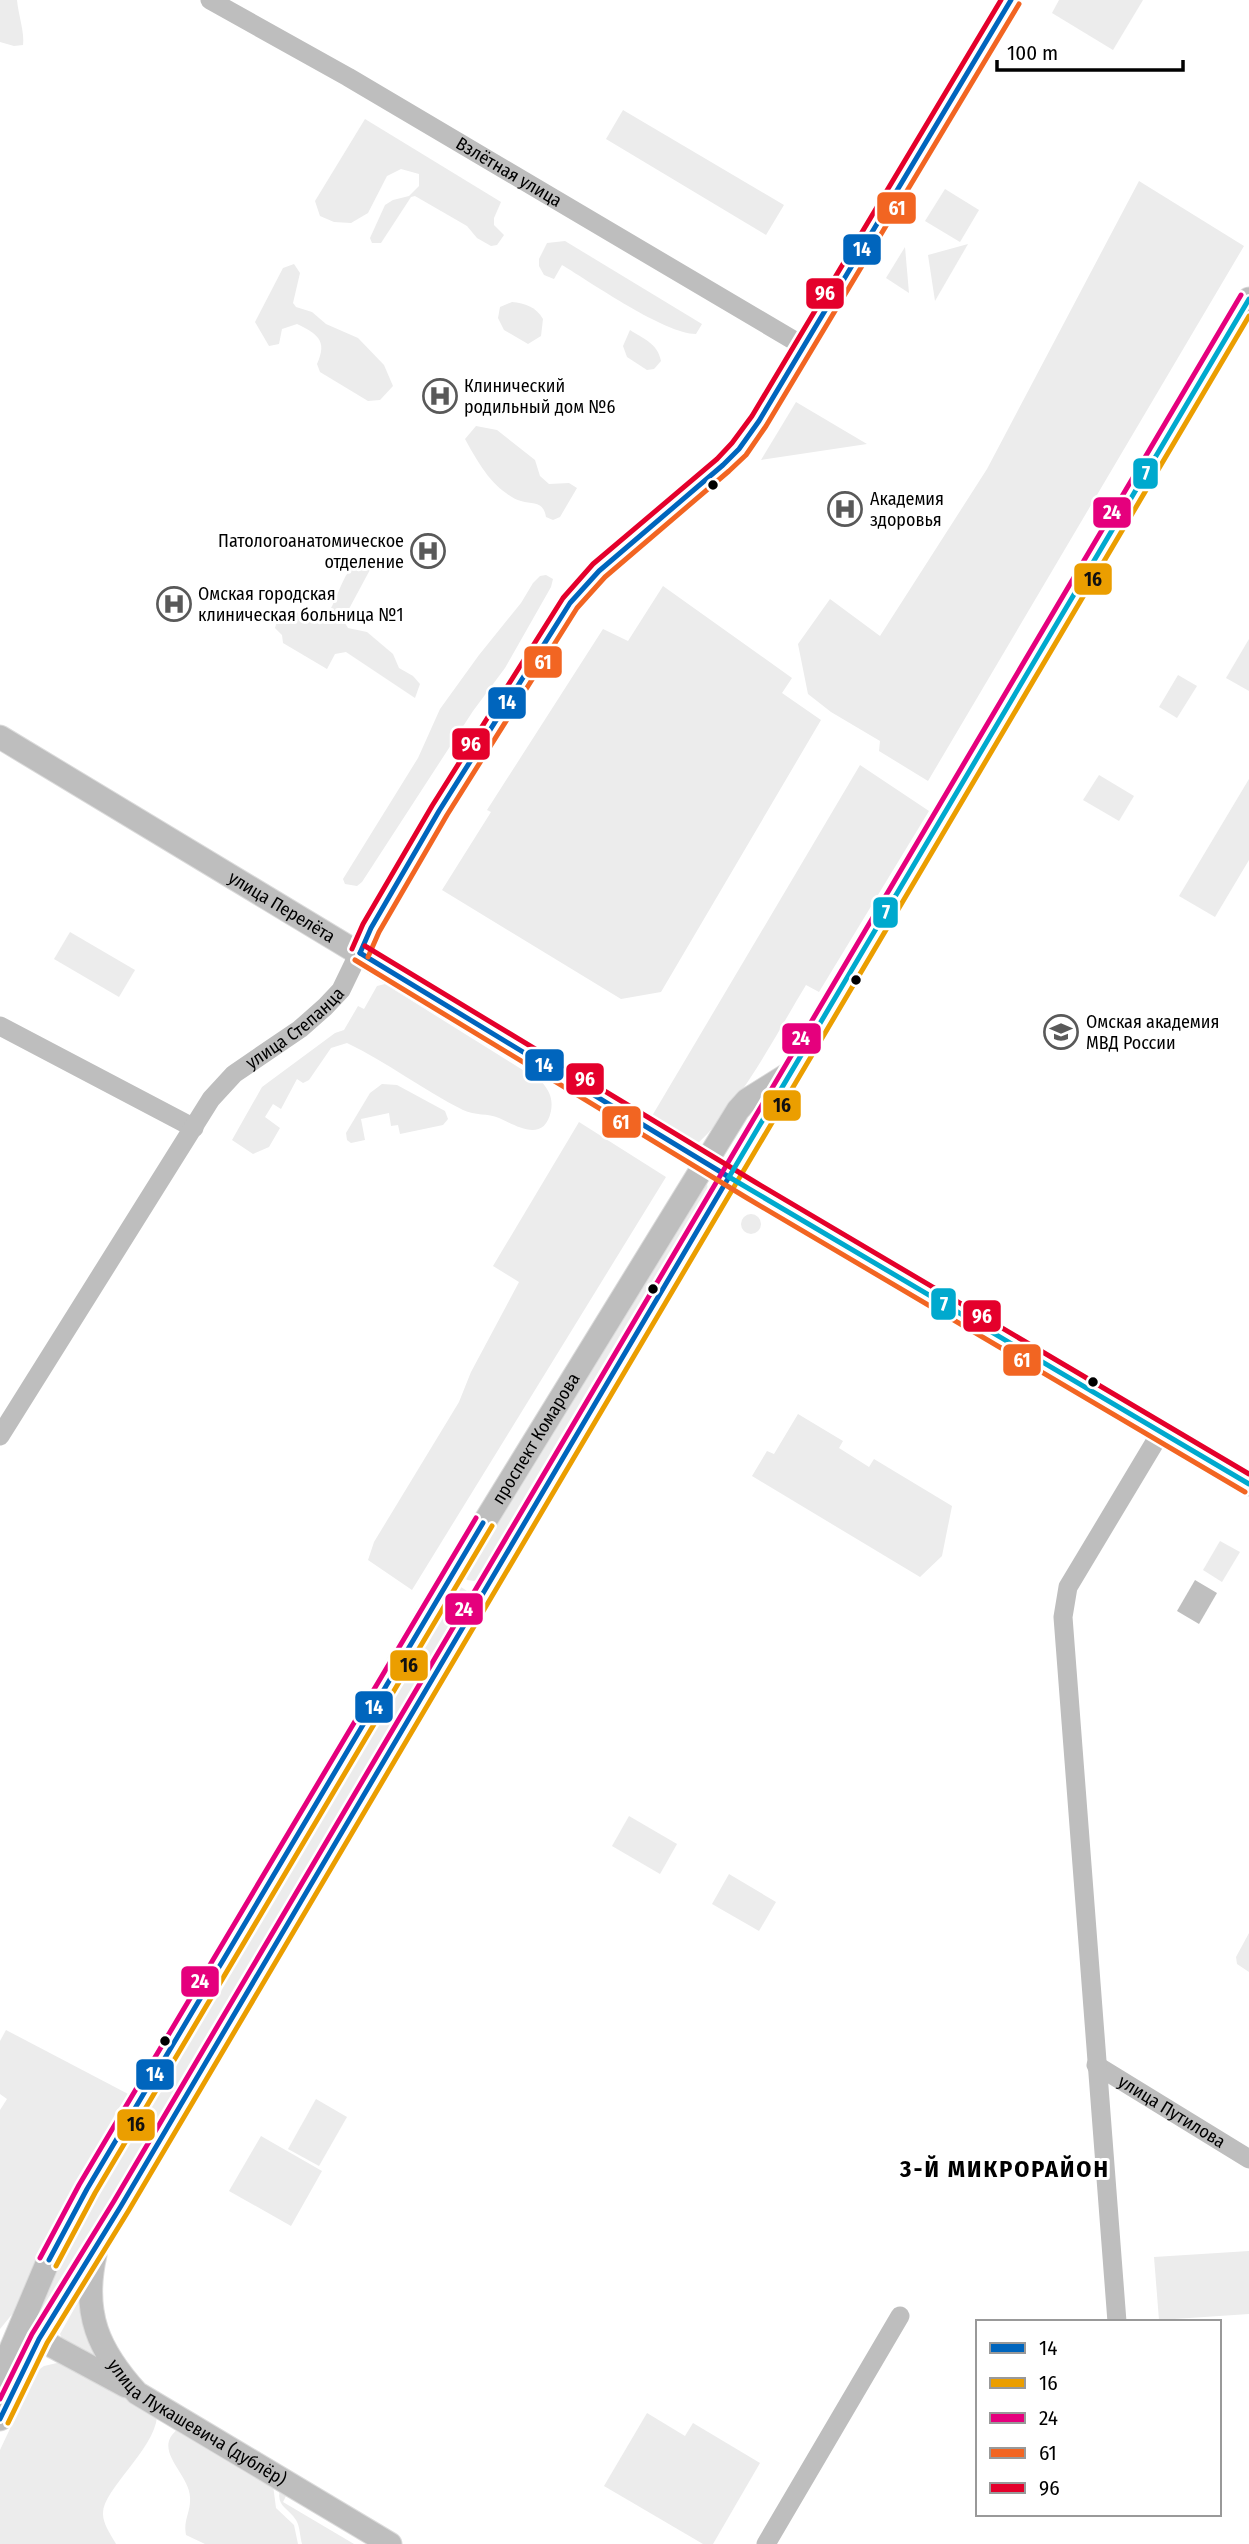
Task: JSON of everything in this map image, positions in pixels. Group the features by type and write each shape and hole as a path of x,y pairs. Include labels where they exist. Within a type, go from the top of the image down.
{"main road":[{"name":"проспект Комарова","path":"0,2375 97,2245 119,2209 1249,299"},
{"name":"улица Перелёта","path":"0,737 729,1177 1249,1484"},
{"name":"проспект Комарова","path":"0,2419 30,2333 49,2259 87,2189 455,1568 704,1162 747,1100 789,1073"},
{"path":"455,1568 463,1581 478,1587 487,1587"},
{"path":"367,1716 382,1716 390,1721 399,1736"},
{"path":"87,2189 93,2206 101,2211 119,2209"},
{"name":"улица Лукашевича (дублёр)","path":"97,2245 90,2277 91,2309 100,2341 115,2369 137,2393 390,2544"},
{"path":"30,2333 137,2393"}],"street":[{"name":"Взлётная улица","path":"210,0 348,77 805,347"},
{"name":"улица Степанца","path":"0,1436 211,1099 234,1074 300,1029 341,990 371,928 439,811 570,603 599,571 739,449 805,347 1011,0"},
{"path":"0,1026 194,1128"},
{"path":"1117,2320 1063,1629 1064,1602 1068,1587 1161,1432"},
{"name":"улица Путилова","path":"1096,2065 1249,2159"},
{"path":"766,2544 901,2316"},
{"path":"0,2343 30,2333"}],"shaded area":[{"path":"0,0 17,0 23,45 14,46 0,42"},
{"path":"1059,0 1143,0 1113,50 1052,13"},
{"path":"623,110 784,205 766,235 606,139"},
{"path":"365,119 501,202 494,225 504,235 497,245 491,246 477,238 467,226 415,196 411,197 381,243 372,243 370,238 385,205 409,196 419,186 419,174 401,169 387,176 368,213 351,223 334,222 320,216 315,201"},
{"path":"1139,181 1244,246 928,781 879,751 880,741 831,712 808,694 798,644 830,599 880,636 987,469"},
{"path":"945,189 979,210 960,242 925,221"},
{"path":"565,241 702,324 696,334 666,326 648,317 562,265 554,279 544,275 539,259 547,243"},
{"path":"968,244 935,301 928,255"},
{"path":"905,247 909,293 886,278"},
{"path":"294,264 300,273 293,303 296,307 312,312 326,324 358,338 384,365 393,386 380,400 368,401 320,372 317,364 321,343 310,331 297,324 282,329 279,344 269,346 255,322 283,268"},
{"path":"512,302 530,306 543,319 541,336 528,344 504,330 498,318 500,307"},
{"path":"630,330 650,342 657,350 661,361 654,369 647,370 627,357 623,346"},
{"path":"796,402 867,444 761,460"},
{"path":"476,426 497,430 535,460 540,476 549,484 569,483 577,488 560,517 553,520 546,517 543,508 537,504 515,499 493,482 465,439"},
{"path":"360,559 371,562 372,566 343,620 348,628 367,632 393,654 399,668 413,676 420,684 415,698 346,652 335,654 327,669 283,643 282,635 275,628 279,617 289,610 322,621 343,581"},
{"path":"546,575 553,579 551,587 505,668 473,711 362,882 357,886 345,884 343,879 418,758 440,709 521,603 533,583 540,576"},
{"path":"663,586 792,678 782,693 821,720 661,992 621,999 442,890 491,812 487,810 603,629 628,641"},
{"path":"1249,639 1249,691 1226,678"},
{"path":"1178,675 1197,686 1177,718 1159,707"},
{"path":"860,765 929,811 819,992 806,985 743,1090 697,1144 652,1116"},
{"path":"1099,775 1134,796 1119,821 1083,800"},
{"path":"1249,779 1249,860 1215,917 1179,896"},
{"path":"70,932 135,970 119,997 54,959"},
{"path":"385,984 542,1082 552,1103 548,1121 543,1127 530,1130 495,1116 463,1110 347,1043 331,1048 309,1080 303,1083 297,1079 281,1109 273,1104 265,1117 280,1128 269,1147 253,1154 232,1140 262,1087 335,1033 344,1030 358,1006 364,1009 377,986"},
{"path":"382,1084 397,1085 445,1111 448,1119 443,1125 400,1134 398,1125 391,1126 389,1113 361,1119 365,1140 351,1143 347,1140 346,1133 370,1093"},
{"path":"579,1122 666,1177 412,1590 368,1560 374,1542 459,1402 471,1372 519,1282 493,1266"},
{"path":"707,1181 708,1193 481,1577 474,1581 467,1580 463,1575"},
{"path":"747,1214 755,1214 761,1224 755,1234 747,1234 741,1228 741,1220"},
{"path":"798,1414 843,1441 839,1448 869,1467 874,1459 952,1506 942,1556 920,1577 752,1476 767,1451 774,1454"},
{"path":"1220,1541 1240,1552 1222,1582 1203,1570"},
{"path":"1195,1580 1217,1593 1199,1624 1177,1611"},
{"path":"458,1585 467,1591 474,1590 0,2405 0,2387 55,2264"},
{"path":"629,1816 677,1844 660,1874 612,1846"},
{"path":"729,1874 776,1902 759,1931 712,1904"},
{"path":"1249,1933 1249,1972 1237,1964 1236,1957"},
{"path":"6,2030 132,2096 18,2307 0,2329 0,2110 7,2099 0,2094 0,2041"},
{"path":"316,2099 347,2117 319,2166 288,2149"},
{"path":"261,2136 322,2171 291,2226 229,2191"},
{"path":"1249,2251 1249,2314 1159,2320 1154,2257"},
{"path":"87,2286 102,2363 65,2345 60,2334"},
{"path":"64,2363 157,2417 147,2443 105,2504 104,2522 116,2544 0,2544 0,2450 37,2371"},
{"path":"647,2413 685,2436 693,2423 760,2463 713,2544 703,2544 604,2486"},
{"path":"178,2429 273,2485 276,2508 294,2525 298,2544 205,2544 186,2535 190,2497 168,2445"},
{"path":"280,2490 287,2494 283,2502 354,2544 302,2544 297,2522 280,2500"}],"transit line":[{"name":"96","path":"352,949 363,924 432,806 563,598 593,564 717,459 752,416 1001,0"},
{"name":"14","path":"360,953 371,928 439,811 570,603 599,571 723,465 739,449 759,421 1011,0"},
{"name":"61","path":"368,957 379,932 447,815 577,608 605,577 746,455 766,426 1019,4"},
{"name":"24","path":"0,2399 32,2334 114,2201 1241,295"},
{"name":"7","path":"729,1177 1249,299"},
{"name":"16","path":"8,2423 47,2343 129,2210 1249,316"},
{"name":"96","path":"365,946 755,1182 1249,1474"},
{"name":"14","path":"360,953 729,1177"},
{"name":"61","path":"355,960 747,1198 1245,1492"},
{"name":"14","path":"0,2419 39,2339 121,2206 729,1177"},
{"name":"7","path":"729,1177 1249,1484"},
{"name":"24","path":"40,2258 79,2185 476,1518"},
{"name":"14","path":"49,2260 87,2189 483,1523"},
{"name":"16","path":"56,2266 95,2193 492,1526"}],"place":[{"name":"Клинический родильный дом №6","path":"440,396"},
{"name":"Академия здоровья","path":"845,509"},
{"name":"Патологоанатомическое отделение","path":"428,551"},
{"name":"Омская городская клиническая больница №1","path":"174,604"},
{"name":"Омская академия МВД России","path":"1061,1032"}],"district":[{"name":"3-Й МИКРОРАЙОН","path":"1005,2169"}]}
